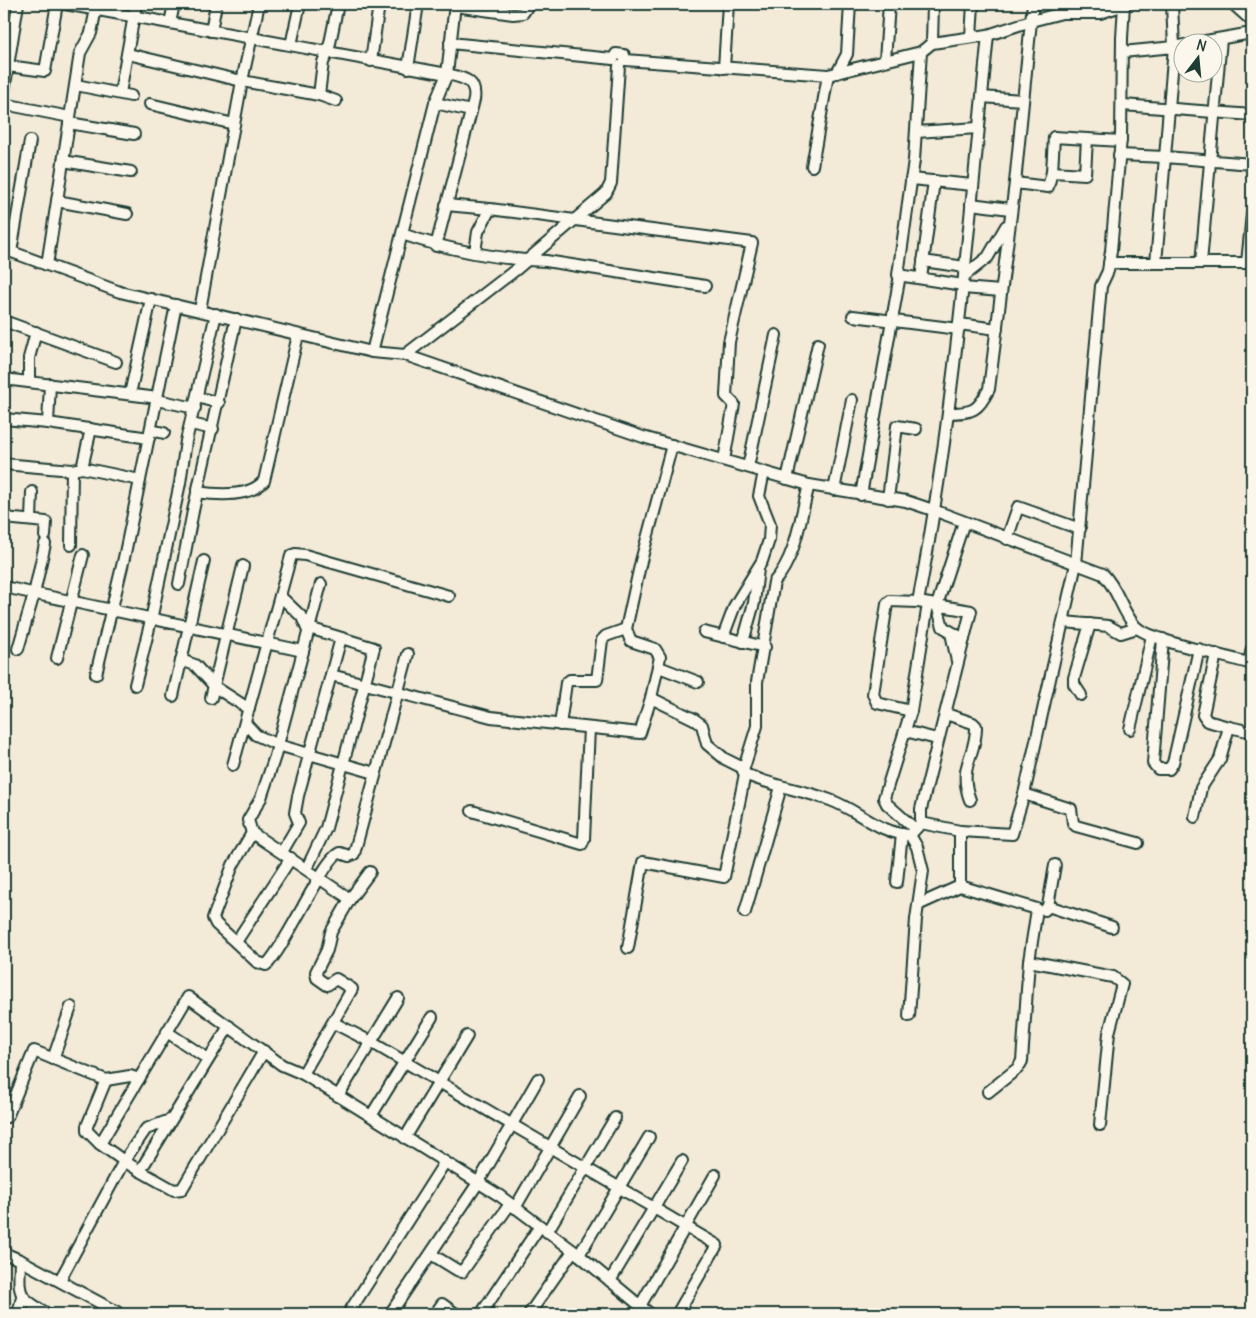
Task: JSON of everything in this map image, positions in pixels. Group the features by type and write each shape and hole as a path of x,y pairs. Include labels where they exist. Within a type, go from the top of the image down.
{"street":[{"path":"4,91 8,66 8,38 18,4"},
{"path":"8,66 40,72 46,70 57,4"},
{"path":"65,4 96,7 211,31 468,79 472,82 475,93 436,246"},
{"path":"76,84 125,94 128,54 136,4"},
{"path":"170,23 174,4"},
{"path":"211,31 216,4"},
{"path":"200,310 242,81 259,4"},
{"path":"291,45 300,4"},
{"path":"320,95 323,62 328,53 338,4"},
{"path":"371,61 379,4"},
{"path":"408,68 418,4"},
{"path":"372,352 435,103 448,74 455,5 513,14 523,13 529,4"},
{"path":"724,68 728,4"},
{"path":"812,166 832,74 847,54 850,4"},
{"path":"885,60 889,4"},
{"path":"932,43 933,4"},
{"path":"971,37 973,4"},
{"path":"948,413 974,410 986,396 989,388 1014,183 1033,4"},
{"path":"450,43 619,62 832,74 921,52 932,43 988,35 1072,8 1094,14 1125,4 1122,52 1123,104 1121,141 1109,263 1101,286 1076,564 1064,622 1034,741 1024,794 1012,834 883,829 865,820 850,809 830,800 781,787 744,771 725,760 707,744 702,725 694,719 651,698"},
{"path":"1172,4 1177,32"},
{"path":"1233,4 1252,21"},
{"path":"46,265 80,53 90,36 96,7"},
{"path":"1224,38 1252,33"},
{"path":"909,1016 916,919 920,904 923,871 912,830 884,800 911,711 928,604 936,511 959,327 988,35"},
{"path":"1122,52 1174,47"},
{"path":"862,495 900,275 898,275 916,132 921,52"},
{"path":"128,54 242,81 320,95 336,101"},
{"path":"405,355 527,260 606,193 611,183 619,62"},
{"path":"1156,263 1168,108 1174,74"},
{"path":"1201,263 1217,82"},
{"path":"982,97 1022,100"},
{"path":"435,103 471,112"},
{"path":"4,104 134,134"},
{"path":"150,104 234,124"},
{"path":"1123,104 1252,115"},
{"path":"916,132 978,128"},
{"path":"1014,183 1048,187 1052,172 1054,137 1121,141"},
{"path":"1052,172 1085,174 1087,139"},
{"path":"30,141 7,251 120,292 372,352 405,355 536,402 787,479 834,490 906,501 1103,574 1113,584 1128,617 1137,628 1152,636 1251,663 1252,648"},
{"path":"1119,155 1252,164"},
{"path":"63,161 131,172"},
{"path":"911,179 973,185"},
{"path":"921,278 934,181"},
{"path":"57,201 127,214"},
{"path":"971,204 1010,215"},
{"path":"446,205 490,208 752,243 729,342 726,396 734,404 724,460"},
{"path":"475,252 478,232 490,208"},
{"path":"1109,263 1250,263 1252,214"},
{"path":"900,275 921,278 964,279 988,257 1010,215"},
{"path":"402,234 436,246 527,260 546,260 705,286"},
{"path":"923,260 964,279 1001,291"},
{"path":"130,394 151,299"},
{"path":"96,674 158,399 176,305"},
{"path":"135,685 151,620 191,424 216,314"},
{"path":"852,316 997,329"},
{"path":"179,584 236,319"},
{"path":"4,321 116,362"},
{"path":"29,382 29,358 36,332"},
{"path":"180,483 198,490 225,495 254,488 264,481 298,334"},
{"path":"748,467 776,335"},
{"path":"787,479 818,344"},
{"path":"4,379 130,394 195,408"},
{"path":"48,423 50,384"},
{"path":"197,397 219,403"},
{"path":"834,490 852,400"},
{"path":"4,419 91,429 150,434 164,433"},
{"path":"191,424 212,429"},
{"path":"888,499 897,426 916,429"},
{"path":"71,545 77,469 91,429"},
{"path":"331,675 397,694 491,717 640,733 659,667 658,653 655,649 631,641 626,628 641,560 672,445"},
{"path":"4,464 77,469 140,480"},
{"path":"723,637 735,604 766,552 770,533 768,517 759,496 764,472"},
{"path":"628,948 643,862 724,877 744,771 757,726 757,682 774,582 791,555 809,485"},
{"path":"31,520 32,492"},
{"path":"1007,539 1018,507 1080,529"},
{"path":"4,529 4,518 46,522 45,540 34,594 18,648"},
{"path":"928,604 964,522"},
{"path":"233,764 268,644 289,561 295,554 449,596"},
{"path":"57,658 83,556"},
{"path":"173,696 204,561"},
{"path":"211,698 228,636 243,566"},
{"path":"743,642 754,603 758,568"},
{"path":"321,584 278,745 261,798 248,820 252,833 321,877 350,899"},
{"path":"4,588 303,651"},
{"path":"280,596 302,617 308,630"},
{"path":"897,882 935,759 937,739 946,714 971,611 928,604 890,601 887,604 873,694 877,703 911,711"},
{"path":"928,604 942,626 964,639"},
{"path":"1064,622 1108,626 1121,633 1127,633 1137,628"},
{"path":"1080,695 1074,684 1074,678 1090,624"},
{"path":"560,725 566,683 570,680 597,680 602,640 606,636 626,628"},
{"path":"307,868 326,828 374,648 308,630"},
{"path":"704,632 764,648"},
{"path":"951,633 958,665"},
{"path":"1130,729 1152,636"},
{"path":"236,942 286,855 299,823 295,813 341,638"},
{"path":"1163,639 1153,763 1158,769 1169,769 1173,763 1199,649"},
{"path":"252,833 233,865 213,918 216,924 256,962 266,965 281,945 336,853 354,854 408,654"},
{"path":"1216,654 1203,716 1207,721 1252,732"},
{"path":"181,660 199,668 215,687 249,709"},
{"path":"659,667 698,682"},
{"path":"946,714 973,723 976,726 964,775 964,785 970,800"},
{"path":"245,723 256,735 278,745 375,773"},
{"path":"1195,816 1201,788 1220,759 1229,727"},
{"path":"472,811 582,844 584,839 589,728"},
{"path":"905,731 937,739"},
{"path":"745,912 781,787"},
{"path":"1024,794 1070,809 1074,825 1138,843"},
{"path":"960,831 960,886"},
{"path":"920,904 960,886 1042,911 1048,906 1054,866"},
{"path":"303,1074 334,1023 352,988 336,979 327,985 318,978 316,972 327,950 332,932 350,899 370,872"},
{"path":"1048,906 1112,927"},
{"path":"988,1092 1018,1068 1022,1061 1028,961 1036,909"},
{"path":"1028,961 1113,977 1122,984 1109,1033 1100,1125"},
{"path":"100,1144 188,998 282,1065 303,1074 513,1206 576,1253 650,1314"},
{"path":"338,1096 398,998"},
{"path":"53,1059 71,1007"},
{"path":"370,1116 432,1017"},
{"path":"334,1023 370,1042 717,1245 677,1314"},
{"path":"140,1171 228,1026"},
{"path":"167,1032 208,1059"},
{"path":"405,1138 467,1036"},
{"path":"7,1116 34,1051 106,1080 130,1076 139,1080"},
{"path":"106,1080 87,1128 100,1144 124,1161 174,1190 182,1189 264,1052"},
{"path":"390,1314 478,1183 538,1079"},
{"path":"431,1254 456,1270 464,1271 513,1206 580,1096"},
{"path":"481,1314 543,1229 585,1167 614,1118"},
{"path":"60,1280 124,1161 146,1129 170,1120"},
{"path":"529,1314 576,1253 619,1187 648,1137"},
{"path":"610,1281 682,1160"},
{"path":"348,1314 445,1162"},
{"path":"640,1306 715,1175"},
{"path":"4,1253 60,1280 117,1312"},
{"path":"18,1314 22,1297 19,1287 20,1260"},
{"path":"22,1297 48,1314"},
{"path":"435,1314 442,1304 456,1314"}]}
